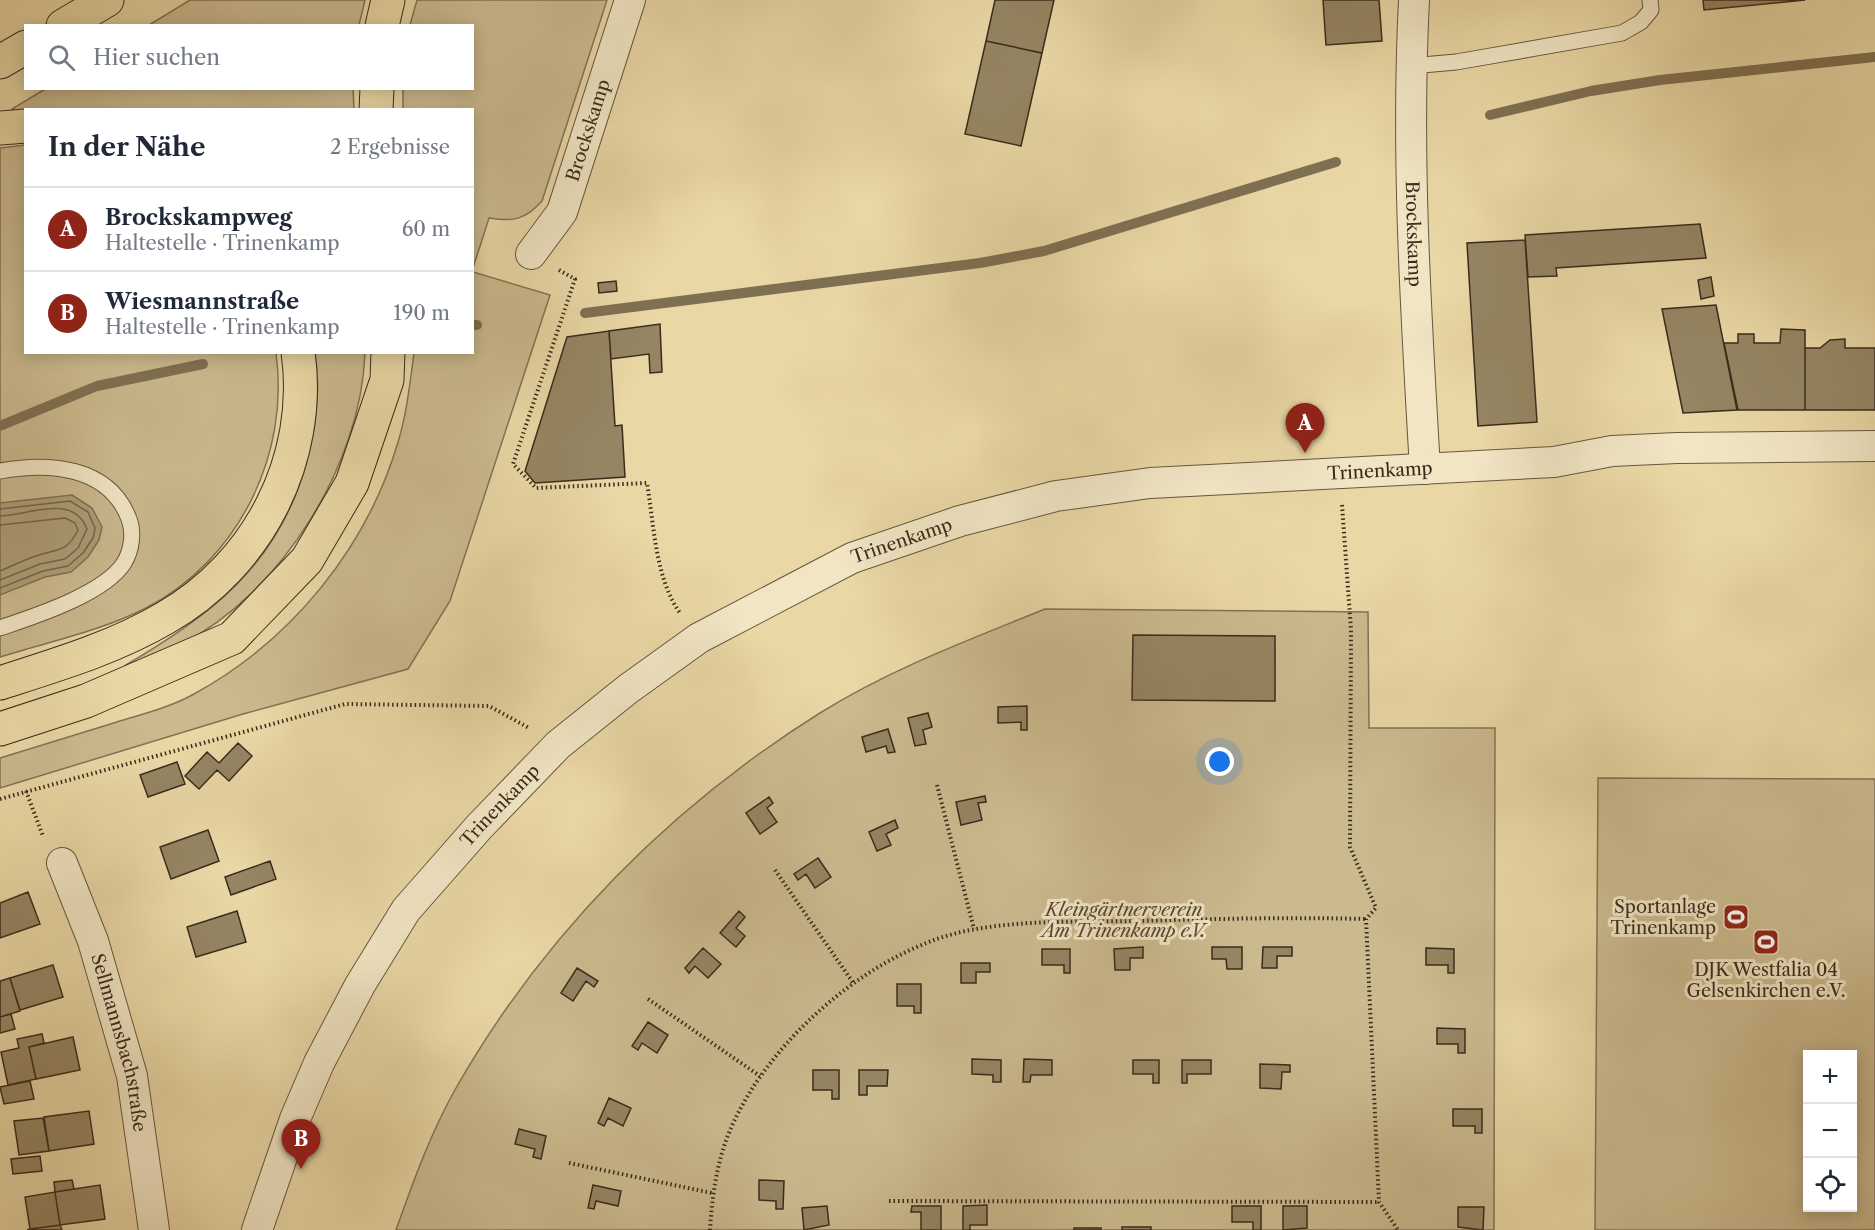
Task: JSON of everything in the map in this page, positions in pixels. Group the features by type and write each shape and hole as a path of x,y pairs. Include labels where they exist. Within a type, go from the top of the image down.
{"highway":[{"path":"66,24 106,0"},
{"path":"382,24 388,0"},
{"path":"0,62 24,48"},
{"path":"376,108 377,90"},
{"path":"0,128 24,126"},
{"path":"0,683 90,653 134,635 168,617 233,564 257,533 278,496 292,459 301,374 298,354"},
{"path":"0,729 86,701 231,638 307,560 352,483 387,380 388,354"}],"street":[{"name":"Brockskamp","path":"531,254 562,212 630,0"},
{"name":"Brockskamp","path":"1414,0 1411,66 1411,213 1425,469"},
{"name":"Trinenkamp","path":"257,1230 295,1119 319,1063 360,986 406,910 479,827 558,745 699,638 852,558 960,521 1056,496 1150,483 1554,462 1612,451 1875,446"},
{"name":"Sellmannsbachstraße","path":"62,863 93,941 132,1076 154,1230"}],"lane":[{"path":"1411,66 1456,62 1622,33 1641,22 1651,10 1650,0"},
{"path":"0,471 43,466 75,471 99,482 122,501 133,537 124,562 108,578 75,599 0,628"}],"path":[{"path":"531,254 575,279 513,464 536,488 647,483 661,565 674,604 699,638"},
{"path":"1339,474 1351,630 1350,847 1376,908 1366,919 1379,1202 1398,1230"},
{"path":"0,799 345,704 489,706 558,745"},
{"path":"937,785 974,929"},
{"path":"26,791 49,851 62,863"},
{"path":"775,870 854,984"},
{"path":"710,1230 712,1192 730,1129 760,1076 800,1026 854,984 909,950 974,929 1043,922 1291,917 1366,919"},
{"path":"648,999 760,1076"},
{"path":"569,1164 712,1192"},
{"path":"889,1202 1379,1202"}],"green space":[{"path":"190,0 365,0 359,24 151,24"},
{"path":"417,0 607,0 542,201 530,212 518,218 505,220 489,218 474,265 474,108 403,108 403,90 474,90 474,24 410,24"},
{"path":"43,90 353,90 354,108 24,108 24,110 16,112 12,109"},
{"path":"24,145 24,354 276,354 278,391 275,429 266,465 251,500 232,533 208,562 179,587 129,616 93,630 0,657 0,148"},
{"path":"474,272 550,295 450,601 408,669 243,714 0,788 0,758 185,699 229,672 293,619 321,588 367,519 398,442 408,398 414,354 474,354"},
{"path":"315,354 365,354 360,396 349,439 331,481 309,522 282,560 251,594 217,622 154,658 126,665 213,606 259,559 278,532 306,465 316,409"},
{"name":"Kleingärtnerverein Am Trinenkamp e.V.","path":"1045,609 1368,612 1369,728 1495,728 1494,1230 396,1230 438,1122 491,1032 529,978 570,926 662,832 765,750 847,697 930,656"},
{"name":"Sportanlage Trinenkamp","path":"1598,778 1875,779 1875,1230 1595,1230"}],"water":[{"path":"72,495 92,508 102,527 99,540 88,557 71,572 45,577 0,595 0,503"}],"building":[{"path":"995,0 1054,0 1042,53 986,41"},
{"path":"1323,0 1379,0 1382,41 1326,45"},
{"path":"1703,0 1805,0 1704,10"},
{"path":"986,41 1042,53 1021,146 965,134"},
{"path":"1700,224 1706,258 1556,268 1557,276 1528,277 1525,235"},
{"path":"1525,240 1537,422 1478,426 1467,243"},
{"path":"1711,277 1714,296 1701,299 1698,280"},
{"path":"616,281 617,291 599,293 598,283"},
{"path":"1716,305 1737,410 1683,413 1662,309"},
{"path":"660,324 662,372 650,373 649,354 611,359 609,331"},
{"path":"1781,329 1805,330 1805,410 1738,410 1724,343 1738,343 1738,334 1754,334 1754,343 1780,343"},
{"path":"609,331 615,426 622,425 625,477 535,483 525,471 567,337"},
{"path":"1845,339 1845,348 1875,348 1875,410 1805,410 1805,348 1820,348 1830,340"},
{"path":"1133,635 1275,636 1275,701 1132,700"},
{"path":"1027,706 1027,730 1021,730 1021,722 998,723 998,707"},
{"path":"928,713 932,727 923,730 926,744 915,746 908,718"},
{"path":"888,729 895,752 888,753 886,746 866,752 862,737"},
{"path":"238,743 252,756 229,781 217,770 199,789 185,776 207,752 219,763"},
{"path":"177,762 185,784 148,797 140,775"},
{"path":"985,796 986,802 978,803 982,820 961,825 956,802"},
{"path":"769,797 773,803 767,808 777,822 760,834 746,813"},
{"path":"895,820 898,828 886,834 891,845 877,851 869,832"},
{"path":"208,830 219,861 171,879 160,847"},
{"path":"818,858 831,877 815,888 806,874 798,880 794,874"},
{"path":"270,861 276,879 231,895 225,877"},
{"path":"28,892 40,924 0,938 0,903"},
{"path":"237,911 246,942 196,957 187,927"},
{"path":"739,911 745,917 736,928 745,936 736,947 720,933"},
{"path":"1143,947 1143,958 1130,958 1130,970 1115,970 1114,949"},
{"path":"1212,947 1242,947 1242,969 1227,969 1226,959 1212,959"},
{"path":"1263,947 1292,947 1292,956 1277,956 1277,968 1262,968"},
{"path":"703,948 721,964 708,978 695,966 689,973 685,968"},
{"path":"1426,948 1454,949 1454,973 1448,973 1448,965 1426,965"},
{"path":"1042,949 1070,949 1070,973 1064,973 1064,965 1042,965"},
{"path":"961,963 990,963 990,972 976,972 976,983 961,983"},
{"path":"53,965 63,997 20,1010 10,978"},
{"path":"577,968 598,981 594,987 586,981 573,1001 561,993"},
{"path":"10,978 20,1011 0,1017 0,981"},
{"path":"897,984 921,984 921,1013 914,1013 914,1006 897,1006"},
{"path":"11,1014 15,1029 0,1033 0,1017"},
{"path":"648,1022 668,1035 657,1053 642,1043 638,1050 632,1046"},
{"path":"1437,1028 1465,1029 1465,1053 1458,1053 1458,1044 1437,1044"},
{"path":"42,1034 44,1043 29,1047 36,1079 8,1085 1,1052 19,1048 17,1039"},
{"path":"73,1037 80,1070 36,1079 29,1047"},
{"path":"972,1059 1001,1060 1001,1082 993,1082 993,1075 972,1074"},
{"path":"1024,1059 1052,1060 1052,1075 1031,1075 1030,1082 1023,1082"},
{"path":"1133,1060 1159,1060 1159,1083 1153,1083 1153,1074 1133,1074"},
{"path":"1182,1060 1211,1060 1211,1074 1187,1074 1187,1083 1182,1083"},
{"path":"1260,1064 1290,1065 1290,1072 1282,1072 1281,1089 1260,1088"},
{"path":"813,1070 839,1070 839,1099 832,1099 832,1090 813,1090"},
{"path":"859,1070 888,1070 887,1086 867,1086 867,1095 859,1095"},
{"path":"30,1081 34,1099 4,1104 0,1087"},
{"path":"609,1098 631,1108 623,1126 608,1118 604,1126 598,1123"},
{"path":"1453,1109 1482,1109 1482,1133 1475,1133 1475,1126 1453,1126"},
{"path":"89,1111 94,1144 49,1151 44,1117"},
{"path":"43,1118 49,1151 19,1155 14,1121"},
{"path":"519,1129 546,1136 541,1159 533,1157 535,1149 515,1144"},
{"path":"40,1156 42,1171 13,1174 11,1159"},
{"path":"72,1180 74,1189 55,1192 54,1182"},
{"path":"759,1180 784,1181 783,1209 776,1209 776,1201 759,1200"},
{"path":"100,1185 105,1219 60,1225 55,1192"},
{"path":"593,1185 621,1191 618,1206 596,1201 594,1209 588,1208"},
{"path":"55,1192 60,1225 30,1229 25,1197"},
{"path":"987,1205 987,1225 970,1225 970,1230 963,1230 963,1206"},
{"path":"827,1206 829,1225 804,1230 802,1208"},
{"path":"912,1206 941,1206 941,1230 921,1230 921,1212 911,1212"},
{"path":"1232,1206 1261,1206 1261,1230 1253,1230 1253,1222 1232,1222"},
{"path":"1283,1206 1307,1206 1307,1228 1283,1230"},
{"path":"1458,1207 1484,1207 1483,1230 1458,1227"},
{"path":"60,1225 62,1230 27,1230 30,1229"},
{"path":"1122,1227 1151,1227 1151,1230 1122,1230"},
{"path":"1074,1228 1101,1228 1101,1230 1074,1230"}],"waterway":[{"path":"1490,115 1591,91 1660,80 1875,57"},
{"path":"585,313 980,263 1044,251 1336,162"},
{"path":"0,426 97,386 203,364"}],"place":[{"name":"Brockskampweg","path":"1305,453"},
{"name":"Sportanlage Trinenkamp","path":"1736,917"},
{"name":"DJK Westfalia 04 Gelsenkirchen e.V.","path":"1766,942"},
{"name":"Wiesmannstraße","path":"301,1169"}]}
